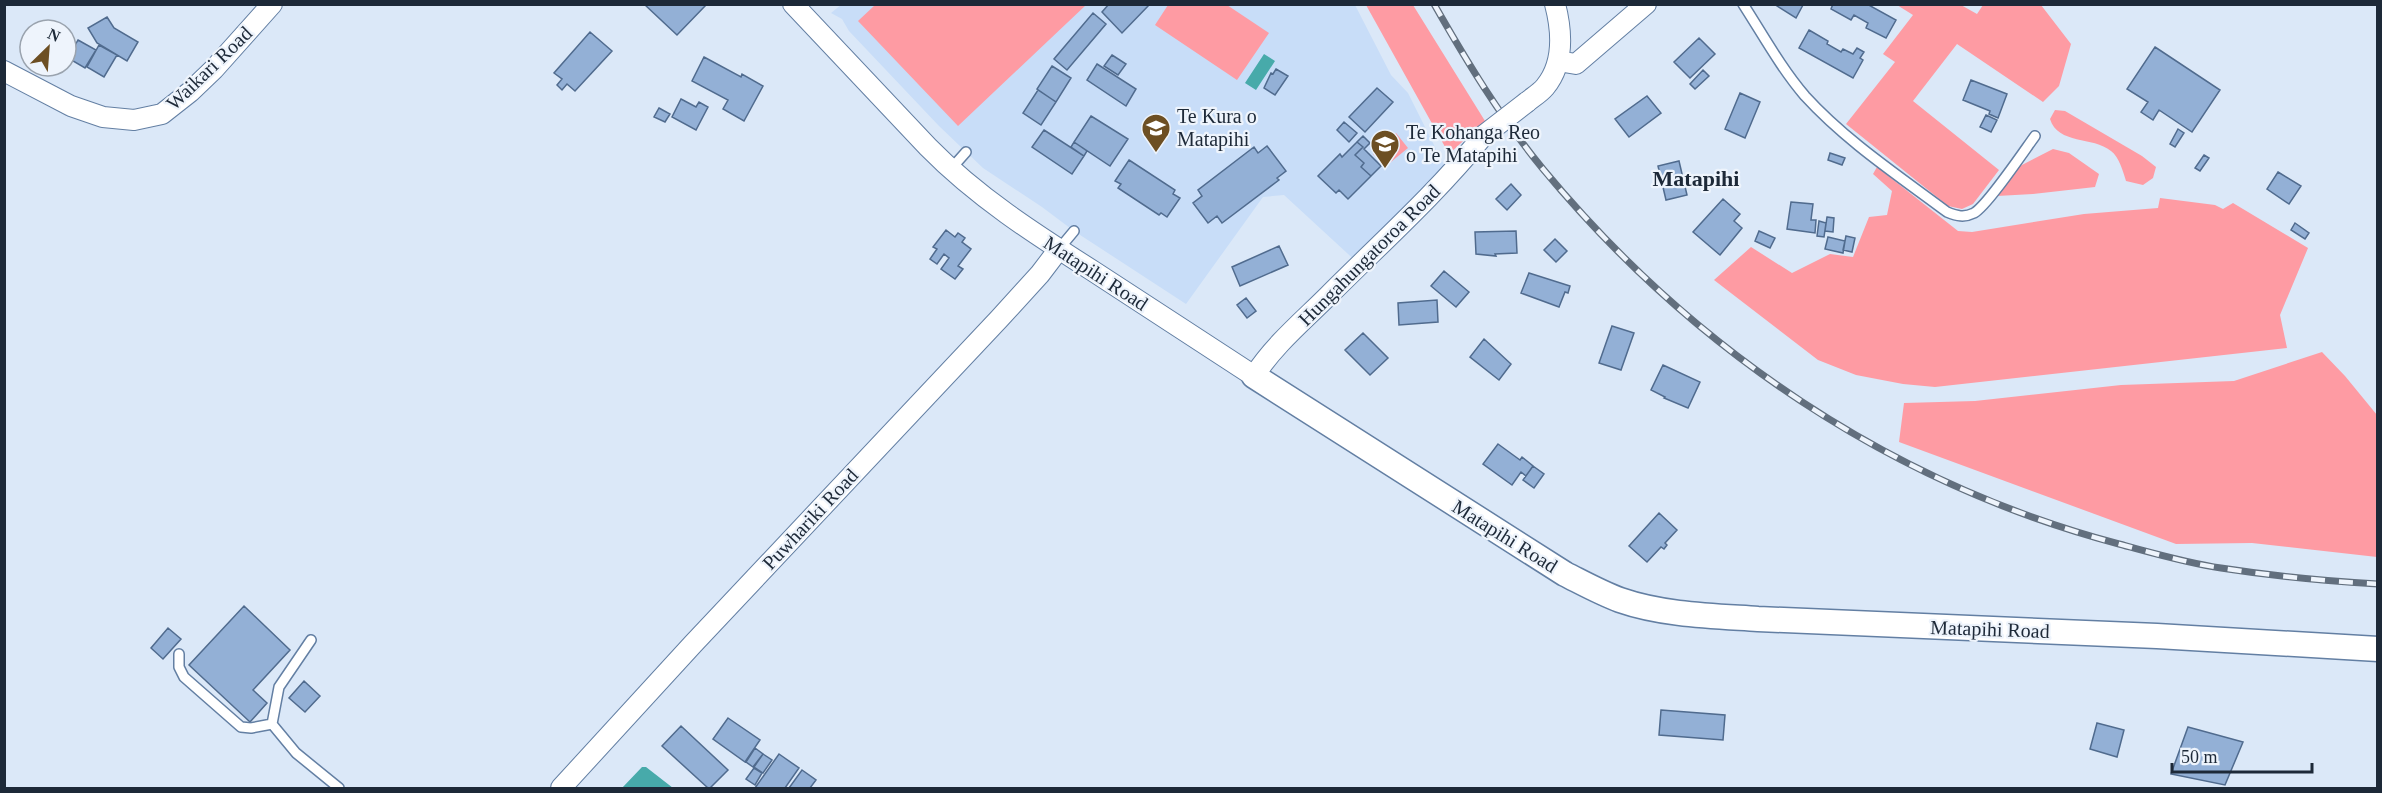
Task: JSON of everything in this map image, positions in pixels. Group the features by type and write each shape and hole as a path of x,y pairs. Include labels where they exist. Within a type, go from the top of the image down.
{"street":[{"name":"Waikari Road","path":"4,71 71,106 103,117 134,120 162,114 214,69 272,4"},
{"name":"Matapihi Road","path":"794,4 950,170 981,195 1059,249 1254,376 1565,574 1593,588 1629,602 1701,615 2145,635 2378,649"},
{"path":"1555,4 1560,29 1558,61 1576,64 1646,4"},
{"name":"Hungahungatoroa Road","path":"1254,376 1294,328 1417,210 1482,136 1545,87 1558,61"},
{"name":"Puwhariki Road","path":"561,789 693,644 999,319 1040,274 1059,249"}],"lane":[{"path":"1743,4 1786,71 1823,114 1879,161 1947,212 1956,216 1965,216 1979,209 2036,136"},
{"path":"950,170 966,152"},
{"path":"1059,249 1074,231"},
{"path":"272,724 279,687 311,640"},
{"path":"179,654 179,667 184,677 240,727 251,728 272,724"},
{"path":"272,724 296,753 339,789"}],"shaded area":[{"name":"Te Kura o Matapihi","path":"842,4 1355,5 1391,75 1408,93 1443,163 1447,178 1360,265 1284,195 1263,197 1186,304 983,168 939,126 849,31 842,19 831,13"},
{"path":"875,5 1086,5 958,126 858,21"},
{"path":"1168,5 1227,5 1269,33 1237,80 1155,25"},
{"path":"1366,5 1413,5 1485,121 1449,154"},
{"path":"1897,5 1961,5 1977,14 1983,5 2041,5 2071,44 2059,86 2043,102 1957,44 1913,101 1999,170 1973,204 1962,209 1948,206 1846,124 1895,62 1883,54 1913,15"},
{"path":"1264,54 1275,61 1256,90 1245,83"},
{"path":"2055,110 2065,111 2142,156 2156,167 2153,178 2143,185 2126,181 2118,160 2111,151 2095,143 2068,137 2054,127 2050,119"},
{"path":"1396,133 1408,148 1386,166 1373,154"},
{"path":"2053,149 2069,153 2099,174 2095,187 1997,196 2020,166"},
{"path":"1877,167 1958,231 1972,232 2084,214 2158,208 2160,198 2215,205 2223,209 2233,203 2308,248 2280,315 2287,348 1935,387 1903,384 1856,375 1818,360 1714,280 1751,247 1792,273 1830,254 1853,257 1869,217 1887,215 1892,191 1873,174"},
{"path":"2322,352 2377,415 2377,557 2252,543 2176,544 1899,442 1904,403 1975,401 2121,385 2234,381"},
{"path":"642,767 646,767 673,788 622,788"}],"building":[{"path":"644,4 705,4 706,5 677,35"},
{"path":"1109,4 1150,4 1122,33 1102,12"},
{"path":"1774,4 1802,4 1803,5 1796,18"},
{"path":"1833,4 1867,4 1896,20 1886,38 1866,28 1868,23 1854,15 1851,20 1831,9"},
{"path":"1093,13 1106,24 1067,70 1054,59"},
{"path":"107,17 114,28 138,42 127,61 97,43 88,28"},
{"path":"1809,30 1841,52 1843,49 1853,54 1857,48 1864,52 1860,58 1863,60 1853,78 1799,48"},
{"path":"590,32 612,51 575,91 567,84 562,90 557,85 562,79 554,73"},
{"path":"1699,38 1715,54 1690,78 1674,62"},
{"path":"78,40 96,50 85,68 78,64"},
{"path":"99,45 117,55 104,77 87,67"},
{"path":"2155,47 2220,90 2192,132 2159,110 2153,120 2141,112 2148,102 2127,89"},
{"path":"1112,55 1126,64 1118,75 1104,66"},
{"path":"704,57 763,86 744,121 723,109 728,100 692,81"},
{"path":"1097,64 1136,89 1126,106 1087,80"},
{"path":"1052,66 1071,78 1056,102 1037,89"},
{"path":"1276,69 1288,76 1275,95 1264,88 1271,73 1273,74"},
{"path":"1703,70 1709,76 1695,89 1690,84"},
{"path":"1971,80 2007,94 1998,118 1989,114 1990,111 1963,100"},
{"path":"1377,88 1393,102 1365,132 1349,117"},
{"path":"1038,90 1056,102 1041,125 1023,113"},
{"path":"1740,93 1760,102 1745,138 1725,129"},
{"path":"1647,96 1661,113 1629,137 1615,119"},
{"path":"681,99 696,107 699,102 708,107 696,130 672,117"},
{"path":"659,108 670,114 665,122 654,117"},
{"path":"1986,115 1997,120 1991,132 1980,127"},
{"path":"1091,116 1128,139 1110,166 1074,142"},
{"path":"1344,122 1357,133 1349,142 1337,130"},
{"path":"2178,129 2184,133 2175,147 2170,144"},
{"path":"1044,130 1084,156 1072,174 1032,147"},
{"path":"1363,136 1370,143 1364,149 1381,166 1371,176 1361,167 1364,163 1355,155 1363,147 1357,142"},
{"path":"1074,142 1087,151 1084,156 1071,147"},
{"path":"1357,142 1363,147 1355,155 1364,163 1361,167 1371,176 1348,199 1339,190 1336,193 1318,176 1340,154 1342,157"},
{"path":"1267,146 1286,171 1277,178 1279,180 1222,223 1217,216 1208,223 1193,203 1202,196 1198,190 1254,147 1258,153"},
{"path":"1830,153 1845,158 1842,165 1828,160"},
{"path":"2204,155 2209,158 2200,171 2195,168"},
{"path":"1129,160 1175,190 1173,194 1180,198 1167,217 1161,213 1159,215 1118,188 1121,184 1115,181"},
{"path":"1679,161 1687,195 1666,200 1658,166"},
{"path":"2278,172 2301,186 2289,204 2267,189"},
{"path":"1511,184 1521,195 1507,210 1496,199"},
{"path":"1723,199 1740,214 1734,221 1742,228 1720,255 1693,232"},
{"path":"1791,202 1813,204 1811,220 1816,220 1815,233 1787,229"},
{"path":"1827,217 1834,218 1833,232 1825,231"},
{"path":"1819,221 1826,223 1824,237 1817,236"},
{"path":"2295,223 2309,233 2305,239 2291,230"},
{"path":"946,230 955,237 958,233 965,238 962,242 971,249 958,266 963,269 955,279 941,269 949,258 944,254 937,264 930,259 937,249 933,247"},
{"path":"1516,231 1517,253 1495,254 1496,256 1476,254 1475,232"},
{"path":"1759,231 1775,238 1770,248 1755,241"},
{"path":"1846,236 1855,238 1852,252 1843,250"},
{"path":"1828,237 1845,241 1843,253 1825,249"},
{"path":"1555,239 1567,251 1556,262 1544,250"},
{"path":"1279,246 1288,265 1240,286 1232,267"},
{"path":"1444,271 1469,292 1456,307 1431,286"},
{"path":"1529,273 1570,286 1559,307 1521,293"},
{"path":"1246,298 1256,311 1247,318 1237,305"},
{"path":"1437,300 1438,322 1399,325 1398,303"},
{"path":"1612,326 1634,333 1621,370 1599,363"},
{"path":"1363,333 1388,358 1370,375 1345,350"},
{"path":"1484,339 1511,364 1499,380 1470,357"},
{"path":"1663,365 1700,382 1688,408 1651,390"},
{"path":"1498,444 1520,460 1522,457 1533,466 1526,476 1521,472 1512,485 1483,464"},
{"path":"1533,466 1544,474 1534,488 1523,480"},
{"path":"1659,513 1677,530 1665,543 1667,545 1664,549 1661,547 1647,562 1629,546"},
{"path":"244,606 290,650 253,690 267,703 250,722 189,665"},
{"path":"168,628 181,639 163,659 151,648"},
{"path":"304,681 320,696 305,712 289,698"},
{"path":"1661,710 1725,715 1723,740 1659,735"},
{"path":"728,718 760,740 745,762 713,739"},
{"path":"2097,723 2124,730 2117,757 2090,749"},
{"path":"681,726 728,770 710,788 662,746"},
{"path":"2188,727 2243,742 2225,785 2171,774"},
{"path":"755,748 763,754 753,767 746,762"},
{"path":"763,754 772,760 763,773 754,767"},
{"path":"779,754 799,768 785,788 755,788"},
{"path":"754,768 762,773 755,785 746,779"},
{"path":"802,770 816,780 810,788 789,788"}],"railway":[{"path":"1434,4 1472,68 1513,130 1543,169 1602,235 1664,296 1731,351 1802,402 1877,447 1954,486 2035,518 2119,544 2208,566 2299,578 2378,584"}],"place":[{"name":"Te Kura o Matapihi","path":"1156,154"},
{"name":"Te Kohanga Reo o Te Matapihi","path":"1385,170"}],"district":[{"name":"Matapihi","path":"1696,178"}]}
